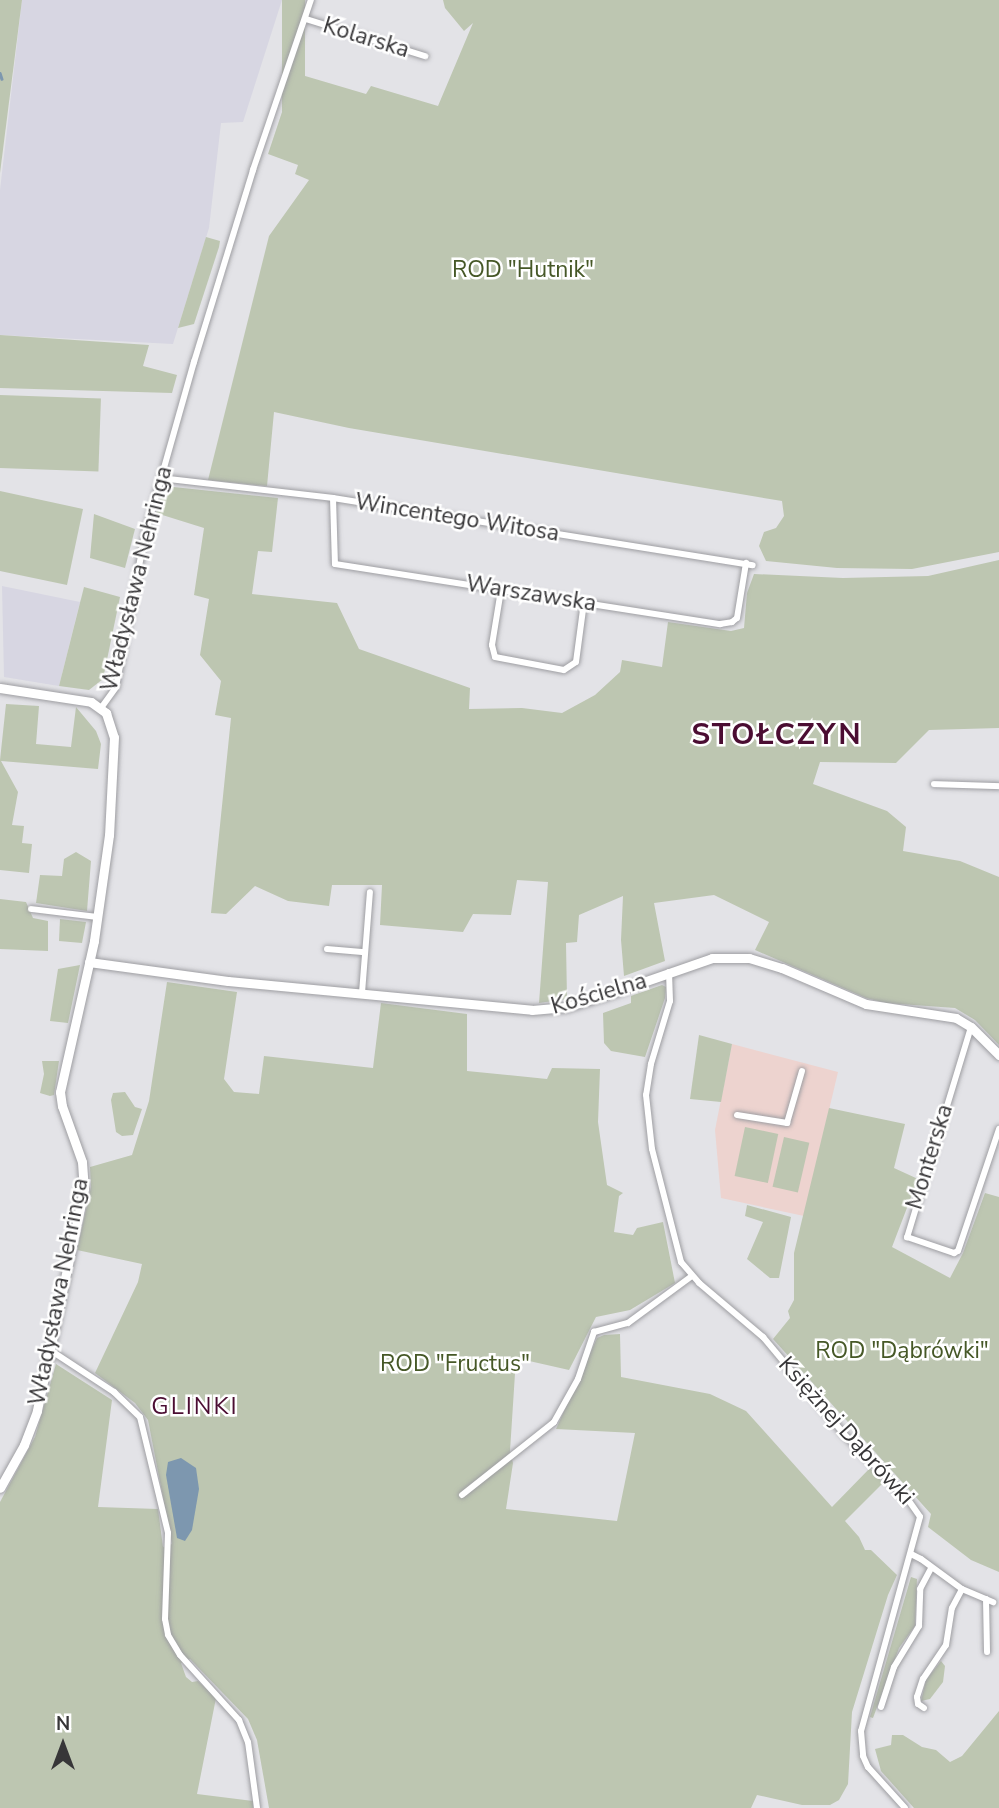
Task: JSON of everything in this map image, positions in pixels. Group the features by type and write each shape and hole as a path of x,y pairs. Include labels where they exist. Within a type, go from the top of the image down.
{"street":[{"name":"Władysława Nehringa","path":"0,1488 31,1429 84,1189 82,1162 60,1094 89,962 109,835 114,737 111,722 101,708 116,687 145,535 160,478 250,182 311,0"},
{"name":"Kolarska","path":"306,19 425,56"},
{"name":"Wincentego Witosa","path":"160,478 333,498 750,564"},
{"name":"Warszawska","path":"333,498 335,564 726,624 737,618 750,564"},
{"path":"501,590 492,645 495,657 564,670 576,662 584,602"},
{"path":"0,688 83,699 101,708"},
{"path":"934,783 999,786"},
{"path":"362,993 370,892"},
{"path":"31,909 97,917"},
{"path":"327,949 365,952"},
{"name":"Kościelna","path":"89,962 228,981 513,1010 553,1010 628,989 712,958 749,958 782,968 866,1004 945,1014 971,1027 999,1055"},
{"name":"Księżnej Dąbrówki","path":"670,972 670,1000 648,1076 647,1108 652,1149 681,1262 692,1276 764,1338 844,1434 918,1512 920,1523 861,1731 863,1756 868,1767 905,1808"},
{"name":"Monterska","path":"971,1027 907,1232 912,1240 954,1253 958,1251 999,1129"},
{"path":"737,1115 787,1123 802,1071"},
{"path":"462,1495 554,1422 578,1379 594,1332 628,1323 692,1276"},
{"path":"50,1350 114,1392 140,1417 168,1533 165,1619 168,1635 180,1655 239,1720 248,1742 257,1808"},
{"path":"911,1554 962,1590 990,1600 987,1653"},
{"path":"881,1707 894,1667 919,1626 920,1589 931,1568"},
{"path":"925,1708 918,1704 923,1679 946,1645 952,1608 962,1590"}],"shaded area":[{"path":"22,0 282,0 243,122 221,123 209,228 173,344 0,335 0,190"},
{"path":"2,586 80,602 59,686 4,677"},
{"path":"732,1044 838,1072 804,1216 721,1198 715,1130"}],"green space":[{"path":"0,0 22,0 0,173"},
{"path":"282,0 305,0 305,120 282,120"},
{"name":"ROD \"Hutnik\"","path":"443,0 999,0 999,552 912,569 837,568 766,561 759,546 764,532 776,528 784,516 782,501 349,428 274,412 267,486 208,480 269,236 309,180 295,174 298,165 268,154 295,73 366,94 371,86 438,106 473,23 464,31 445,8"},
{"path":"206,237 220,241 219,247 194,324 178,328"},
{"path":"0,335 149,345 143,366 177,375 172,393 0,388"},
{"path":"0,395 101,399 98,471 0,468"},
{"path":"164,486 278,498 272,552 258,551 252,594 337,603 359,649 470,688 469,709 522,708 562,713 595,695 620,672 622,660 662,667 668,622 731,631 744,628 747,593 754,574 843,578 928,576 999,560 999,728 929,730 896,763 820,762 813,784 887,811 906,827 903,851 960,861 999,877 999,1045 975,1020 955,1008 886,1003 866,998 755,950 769,922 714,895 654,903 665,961 624,976 621,940 623,896 579,915 577,942 566,943 567,999 539,1003 548,882 517,880 511,915 473,914 463,932 380,925 382,885 332,885 329,906 288,901 255,886 226,914 211,913 231,718 215,715 221,681 200,655 209,599 194,595 204,528 156,513"},
{"path":"0,491 83,509 67,585 0,571"},
{"path":"94,514 135,529 125,568 90,558"},
{"path":"84,587 120,597 103,679 89,690 59,686"},
{"path":"6,704 39,706 36,744 71,747 76,707 96,731 101,744 98,769 1,761 18,792 12,825 24,826 22,843 32,844 29,873 0,870 0,760"},
{"path":"76,852 91,861 87,911 36,903 40,875 62,876 64,859"},
{"path":"0,899 26,902 33,918 48,921 48,951 0,949"},
{"path":"60,919 86,922 82,943 59,941"},
{"path":"80,965 68,1023 50,1021 58,969"},
{"name":"ROD \"Fructus\"","path":"167,982 237,992 224,1079 234,1092 259,1094 264,1056 373,1068 381,1003 467,1014 467,1071 547,1079 552,1068 600,1069 598,1122 607,1185 623,1193 619,1196 614,1232 633,1235 637,1228 663,1222 675,1283 630,1310 596,1317 569,1370 516,1358 510,1451 513,1463 506,1509 617,1521 635,1433 556,1429 597,1338 604,1335 620,1334 621,1377 710,1394 746,1411 832,1507 870,1468 883,1483 845,1521 859,1537 865,1550 871,1550 897,1575 888,1595 852,1712 848,1784 839,1800 830,1805 802,1805 757,1795 751,1808 269,1808 257,1740 248,1719 190,1659 181,1663 186,1677 192,1682 198,1681 216,1698 197,1794 253,1801 253,1808 0,1808 0,1502 35,1437 56,1364 112,1400 98,1507 158,1509 163,1547 172,1544 148,1420 135,1403 95,1373 138,1282 142,1264 77,1250 91,1187 90,1167 132,1155 149,1101"},
{"path":"662,985 666,987 665,998 645,1057 611,1051 604,1043 603,1013 631,1003 631,996"},
{"path":"699,1035 732,1044 721,1102 690,1099"},
{"path":"42,1061 59,1061 54,1095 40,1093 44,1074"},
{"path":"125,1092 135,1107 142,1109 133,1135 122,1136 116,1132 111,1100 113,1093"},
{"name":"ROD \"Dąbrówki\"","path":"829,1108 905,1124 894,1168 918,1179 892,1247 950,1278 963,1253 985,1193 999,1197 999,1572 971,1560 928,1527 931,1514 773,1339 790,1318 788,1311 794,1300 794,1253"},
{"path":"745,1127 778,1134 768,1183 735,1176"},
{"path":"784,1137 809,1143 798,1193 773,1187"},
{"path":"747,1205 791,1217 779,1278 770,1278 747,1259 763,1222 745,1216"},
{"path":"911,1577 917,1579 915,1626 899,1648 873,1718 870,1717"},
{"path":"941,1661 945,1666 943,1682 930,1699 921,1701 926,1680"},
{"path":"999,1711 999,1808 914,1808 881,1771 875,1749 891,1745 892,1735 903,1735 922,1747 936,1750 950,1762 962,1756"}],"water":[{"path":"181,1458 196,1468 199,1489 192,1530 185,1541 177,1538 166,1475 168,1462"}],"waterway":[{"path":"0,73 2,79"}],"district":[{"name":"STOŁCZYN","path":"777,735"},
{"name":"GLINKI","path":"195,1407"}]}
